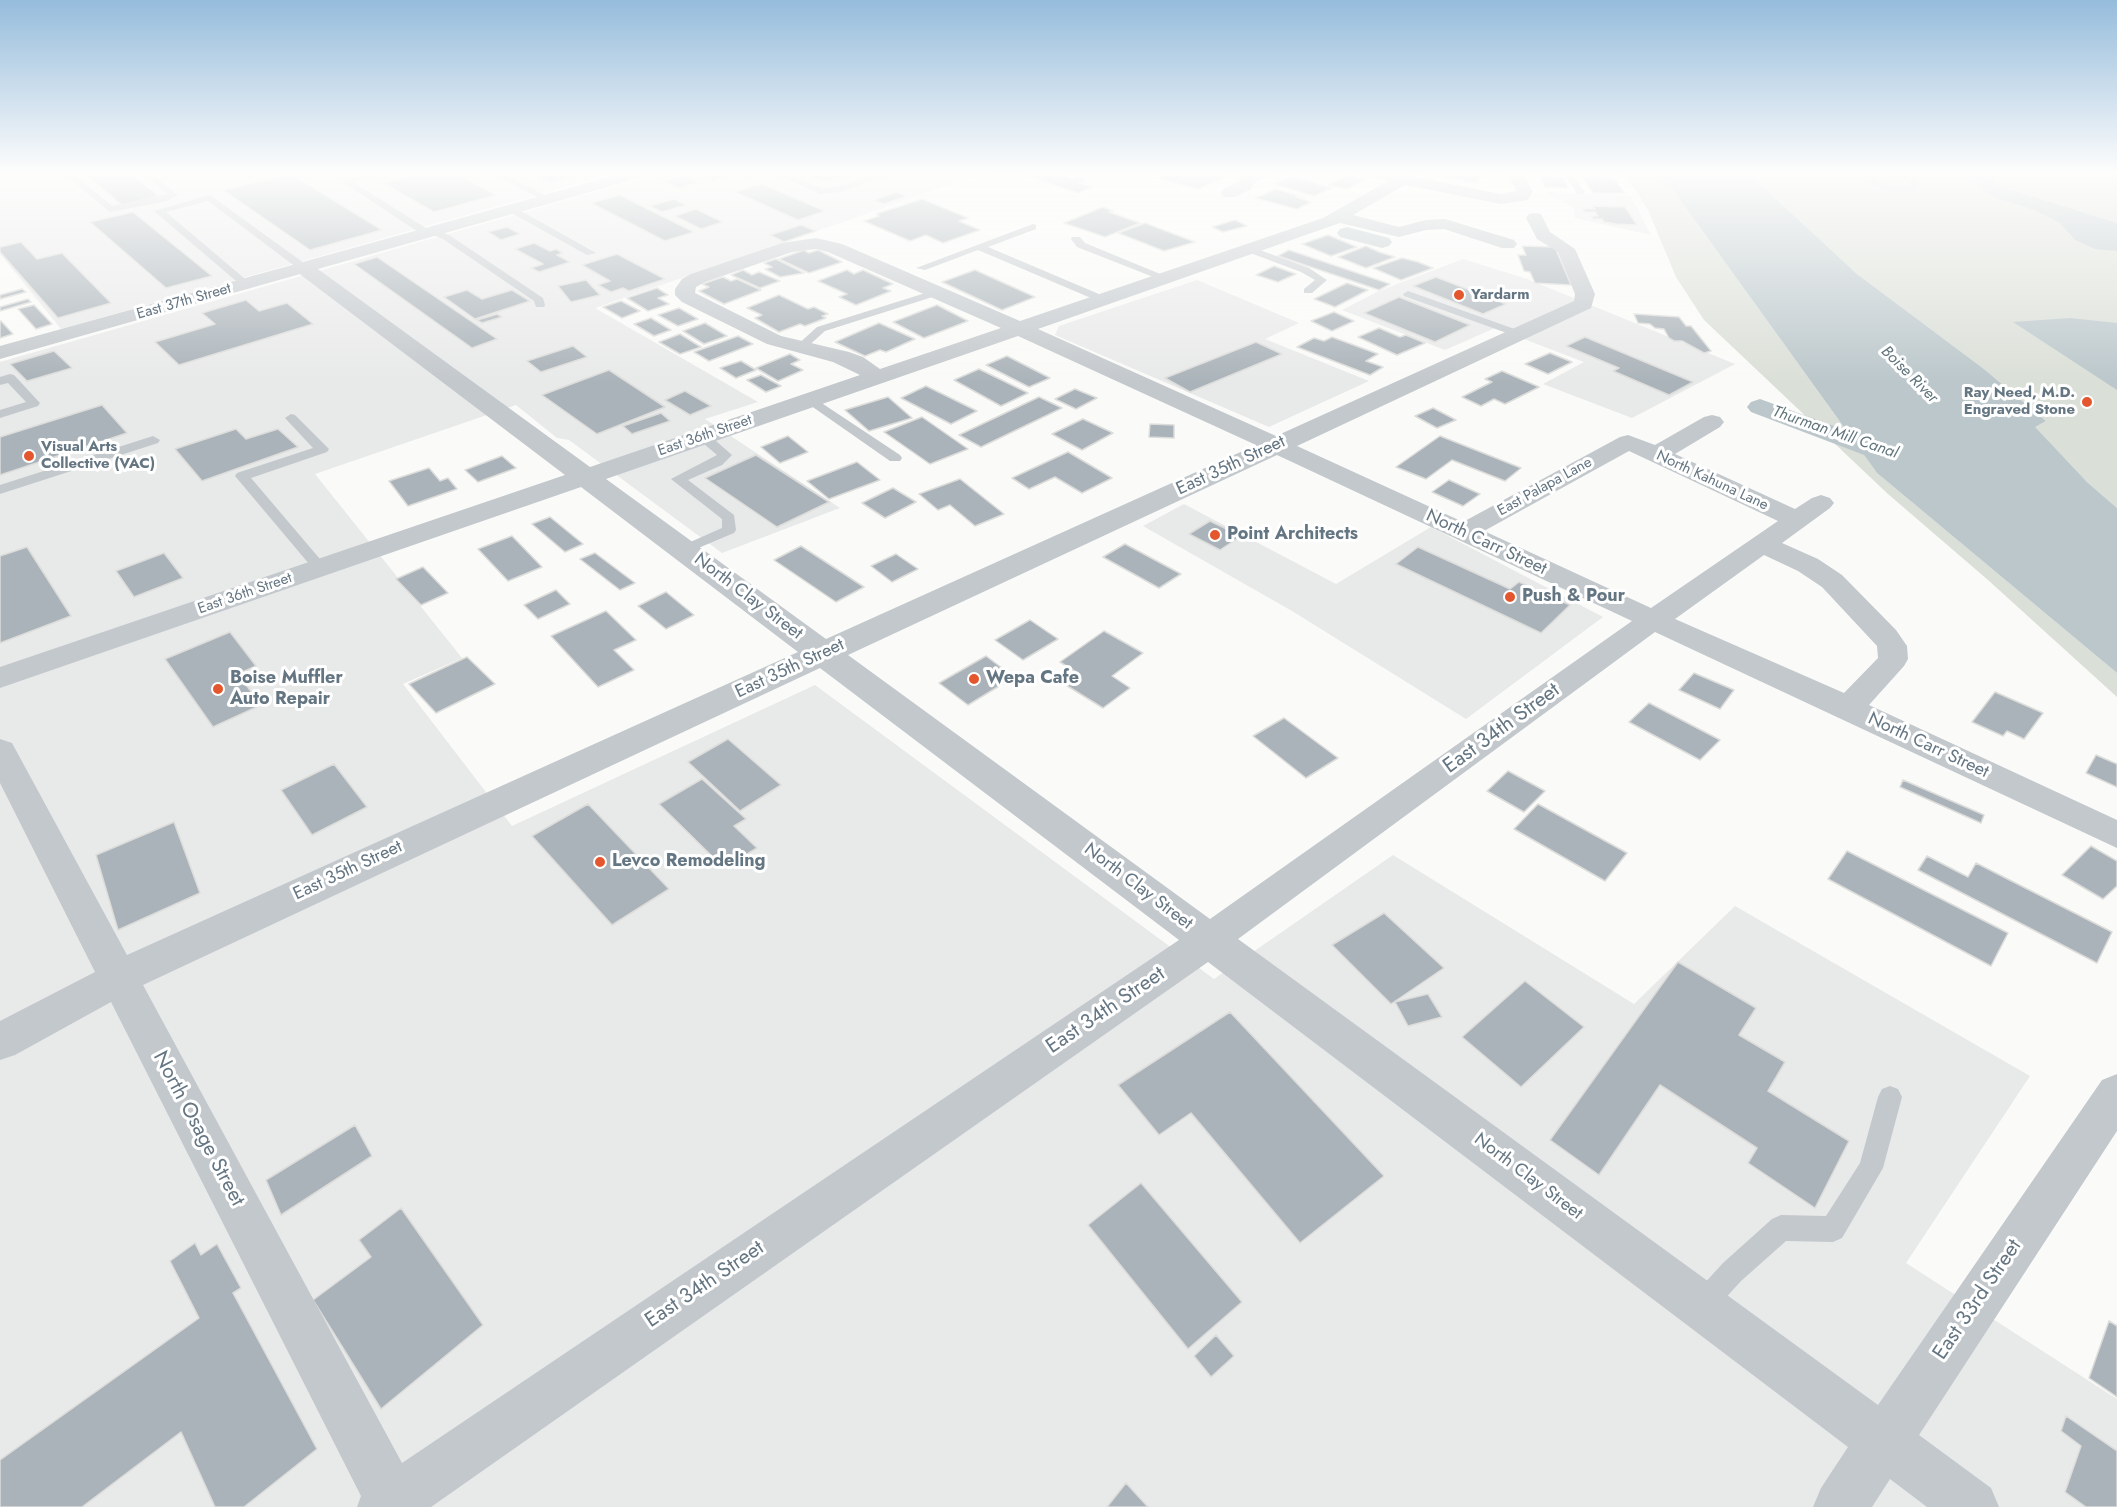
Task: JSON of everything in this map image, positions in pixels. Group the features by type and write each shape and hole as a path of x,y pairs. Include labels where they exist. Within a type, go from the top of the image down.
{"street":[{"name":"East 37th Street","path":"0,353 394,242"},
{"name":"East 36th Street","path":"0,678 1267,242"},
{"path":"1503,242 1508,244"},
{"name":"East 35th Street","path":"0,1042 118,977 1584,304 1585,294 1566,249 1555,242"},
{"name":"North Carr Street","path":"801,347 774,340 689,298 685,295 688,283 789,247 816,243 835,248 938,292 1276,445 1848,708 2117,836"},
{"name":"North Clay Street","path":"304,268 1972,1507"},
{"path":"801,347 855,362 878,377"},
{"path":"1656,455 1712,422"},
{"name":"North Kahuna Lane","path":"1628,442 1656,455 1809,511"},
{"name":"East Palapa Lane","path":"1463,532 1628,442"},
{"name":"East 34th Street","path":"391,1505 1209,940 1653,620 1809,511"},
{"path":"1761,543 1808,565 1832,581 1892,646 1893,659 1889,665 1848,708"},
{"name":"North Osage Street","path":"4,768 118,977 391,1505"},
{"name":"East 33rd Street","path":"1840,1507 2117,1094"}],"lane":[{"path":"196,242 246,284"},
{"path":"270,242 304,268"},
{"path":"454,242 539,300 540,305"},
{"path":"572,242 591,253"},
{"path":"921,268 992,242"},
{"path":"1079,242 1165,278"},
{"path":"979,247 1102,300"},
{"path":"1249,249 1305,270 1323,280 1308,291"},
{"path":"801,347 821,329 938,292"},
{"path":"1408,294 1519,334"},
{"path":"0,381 10,378 34,404 0,414"},
{"path":"811,400 895,458"},
{"path":"291,418 322,449 242,476 320,568"},
{"path":"684,550 729,530 729,518 678,479 717,462 725,455 703,437"},
{"path":"0,490 153,440"},
{"path":"1701,1306 1732,1272 1781,1228 1833,1229 1870,1168 1890,1097"}],"shaded area":[{"path":"0,242 369,242 61,329 0,254"},
{"path":"419,242 784,242 595,308 758,402 705,419 840,508 722,553 569,440 557,438 516,405 315,474 462,658 403,684 512,826 815,685 1214,979 1393,855 1634,1004 1735,906 2030,1076 1906,1263 2117,1399 2117,1507 0,1507 0,362"},
{"path":"1662,242 1711,242 1877,473 2117,673 2117,697 1988,580 1888,494 1704,320 1676,277"},
{"path":"1823,242 2117,242 2117,508 2087,482 2034,427 2046,421 1984,369 1857,274"},
{"path":"1463,259 1527,279 1735,364 1632,418 1543,384 1584,362 1495,328 1445,350 1342,310 1379,291"},
{"path":"1197,280 1299,323 1265,339 1369,381 1269,427 1055,335 1059,326"},
{"path":"1184,504 1336,584 1431,527 1603,617 1466,719 1292,611 1143,526"}],"water":[{"name":"Boise River","path":"1711,242 1823,242 1857,274 1984,369 2046,421 2035,427 2087,482 2117,508 2117,673 1877,473"},
{"path":"2080,242 2117,242 2117,251 2095,249"},
{"path":"2070,318 2117,323 2117,390 2013,322"}],"building":[{"path":"21,242 37,259 62,253 111,303 58,318 0,252 0,247"},
{"path":"113,242 170,242 212,276 166,288"},
{"path":"299,242 338,242 310,250"},
{"path":"1142,242 1194,242 1164,251"},
{"path":"1346,242 1357,247 1331,256 1302,244"},
{"path":"534,243 550,251 556,249 563,253 557,255 570,262 539,272 531,268 543,264 515,249"},
{"path":"1366,246 1395,257 1366,268 1338,257"},
{"path":"1522,246 1555,247 1571,285 1535,283 1530,272 1524,271 1518,255 1526,255"},
{"path":"804,250 809,253 818,250 842,262 809,273 779,259"},
{"path":"1289,250 1390,284 1379,290 1278,256"},
{"path":"617,254 665,279 629,291 623,288 611,292 598,285 610,281 582,265"},
{"path":"377,257 497,339 472,348 354,264"},
{"path":"1402,258 1433,268 1401,280 1373,268"},
{"path":"776,259 804,273 780,277 765,269 772,267 764,263"},
{"path":"1274,266 1296,274 1278,282 1256,275"},
{"path":"743,270 752,275 759,272 780,281 760,288 731,275"},
{"path":"847,270 854,274 863,270 893,284 883,288 891,291 856,305 839,297 847,294 818,281"},
{"path":"975,270 1035,297 1002,310 942,282"},
{"path":"723,277 731,281 737,279 761,290 724,304 699,291 709,287 702,284"},
{"name":"Yardarm","path":"1436,277 1506,304 1483,314 1413,286"},
{"path":"586,280 600,295 571,302 558,286"},
{"path":"1347,283 1368,290 1335,307 1314,299"},
{"path":"657,288 668,295 658,298 669,304 648,311 627,298"},
{"path":"22,289 26,292 0,299 0,295"},
{"path":"467,290 482,299 512,290 530,301 475,319 444,297"},
{"path":"779,295 808,309 814,307 828,314 822,316 826,318 805,326 800,324 779,332 755,318 762,315 747,308"},
{"path":"1399,297 1470,325 1435,342 1364,313"},
{"path":"28,299 31,302 0,311 0,307"},
{"path":"246,300 259,311 287,303 313,324 179,365 155,342 215,324 202,313"},
{"path":"621,301 640,311 622,318 603,307"},
{"path":"34,305 52,324 36,329 18,309"},
{"path":"937,305 968,321 924,338 893,322"},
{"path":"679,308 698,319 678,326 658,315"},
{"path":"1334,312 1354,321 1332,331 1311,321"},
{"path":"497,314 502,317 482,323 477,320"},
{"path":"1634,314 1679,317 1686,326 1691,326 1711,351 1704,353 1682,341 1674,341 1669,338 1664,329 1638,323"},
{"path":"651,318 671,330 654,336 634,324"},
{"path":"1,321 13,334 0,338"},
{"path":"705,323 727,336 704,344 683,331"},
{"path":"879,323 915,339 886,352 880,350 865,356 835,342"},
{"path":"1379,328 1400,337 1406,335 1425,343 1397,355 1358,337"},
{"path":"680,334 701,347 680,354 659,342"},
{"path":"738,336 753,344 709,361 694,352"},
{"path":"1332,337 1378,354 1366,361 1383,367 1370,375 1297,347 1314,338 1324,341"},
{"path":"1585,337 1693,382 1669,395 1613,371 1619,368 1566,346"},
{"path":"1256,342 1282,354 1190,392 1165,378"},
{"path":"573,346 587,357 541,372 527,361"},
{"path":"54,351 72,368 27,381 10,364"},
{"path":"1550,353 1572,362 1548,374 1525,364"},
{"path":"790,354 800,360 791,364 803,370 778,381 756,368"},
{"path":"1007,356 1050,378 1029,387 986,365"},
{"path":"741,361 756,370 736,378 720,368"},
{"path":"979,369 1028,393 1001,406 954,380"},
{"path":"609,370 665,407 597,434 542,395"},
{"path":"1502,371 1539,387 1505,404 1494,399 1481,406 1462,397 1492,382 1485,379"},
{"path":"761,375 781,386 766,392 747,380"},
{"path":"926,386 977,411 951,424 901,398"},
{"path":"1075,389 1097,398 1076,409 1055,399"},
{"path":"685,391 711,406 690,415 665,400"},
{"path":"888,397 912,418 869,431 845,410"},
{"path":"1039,397 1062,408 981,447 959,435"},
{"name":"Visual Arts Collective (VAC)","path":"102,405 127,433 0,475 0,437"},
{"path":"1433,408 1456,420 1437,428 1415,416"},
{"path":"661,413 670,421 632,434 623,426"},
{"path":"922,417 968,449 930,464 884,432"},
{"path":"1083,419 1113,433 1082,450 1052,434"},
{"path":"1150,424 1174,425 1174,438 1149,437"},
{"path":"236,429 246,439 278,429 298,447 202,481 175,449"},
{"path":"788,436 808,452 780,463 761,447"},
{"path":"1440,436 1521,468 1505,481 1452,460 1426,479 1396,467"},
{"path":"1068,452 1112,478 1082,493 1055,477 1029,489 1012,478"},
{"path":"756,455 829,502 777,527 705,478"},
{"path":"502,456 516,468 478,482 465,470"},
{"path":"857,462 880,480 829,499 807,481"},
{"path":"429,468 440,481 448,478 457,489 408,506 389,481"},
{"path":"960,479 1004,514 975,526 950,505 938,510 919,494"},
{"path":"1449,480 1480,494 1463,506 1432,492"},
{"path":"893,488 916,502 885,518 862,503"},
{"path":"550,517 583,544 565,552 532,524"},
{"name":"Point Architects","path":"1210,521 1241,536 1220,550 1189,534"},
{"path":"512,536 542,567 508,581 478,549"},
{"path":"1125,544 1181,574 1159,588 1103,557"},
{"path":"801,546 864,587 836,602 774,560"},
{"path":"27,547 71,616 0,643 0,556"},
{"name":"Push & Pour","path":"1418,547 1510,589 1519,582 1570,605 1541,633 1396,564"},
{"path":"164,553 183,578 134,597 116,571"},
{"path":"595,553 635,583 620,590 580,559"},
{"path":"896,554 918,569 892,582 871,566"},
{"path":"423,567 448,593 421,605 396,579"},
{"path":"556,590 570,604 538,619 524,605"},
{"path":"666,592 694,615 666,629 638,606"},
{"path":"606,611 636,640 614,650 634,670 598,687 551,636"},
{"path":"1030,620 1058,639 1023,660 995,640"},
{"path":"1104,631 1143,653 1112,676 1130,688 1103,708 1061,682 1076,672 1060,662"},
{"name":"Boise Muffler Auto Repair","path":"230,632 256,666 238,674 261,705 213,727 165,659"},
{"path":"986,656 1014,677 968,705 939,683"},
{"path":"467,657 495,684 436,713 409,684"},
{"path":"1694,673 1734,690 1720,709 1679,690"},
{"path":"1995,692 2043,713 2024,739 2007,731 2003,736 1972,722"},
{"path":"1649,703 1720,740 1700,760 1629,722"},
{"path":"1284,718 1338,758 1306,778 1253,736"},
{"path":"728,739 781,785 740,811 688,762"},
{"path":"2096,755 2117,764 2117,787 2086,773"},
{"path":"334,764 367,807 312,835 281,790"},
{"path":"1508,771 1545,791 1524,812 1487,791"},
{"path":"702,779 746,819 734,826 757,848 724,868 659,804"},
{"path":"1903,780 1984,815 1981,823 1900,787"},
{"name":"Levco Remodeling","path":"588,804 669,889 612,925 532,836"},
{"path":"1538,804 1627,853 1605,881 1514,829"},
{"path":"174,822 200,893 118,930 96,855"},
{"path":"2091,846 2117,861 2117,886 2103,899 2062,875"},
{"path":"1847,851 2008,933 1991,966 1828,879"},
{"path":"1927,856 1968,877 1976,863 2112,932 2097,963 1918,870"},
{"path":"1384,913 1444,968 1391,1004 1332,945"},
{"path":"1678,962 1756,1008 1739,1035 1785,1062 1768,1091 1849,1141 1815,1208 1748,1163 1757,1148 1660,1085 1599,1175 1550,1140"},
{"path":"1525,981 1584,1027 1521,1087 1462,1037"},
{"path":"1428,994 1442,1017 1408,1026 1395,1002"},
{"path":"1230,1012 1384,1176 1300,1243 1191,1113 1159,1135 1118,1085"},
{"path":"355,1125 372,1156 281,1215 266,1180"},
{"path":"1141,1183 1242,1302 1188,1349 1088,1225"},
{"path":"401,1208 483,1325 381,1409 313,1300 371,1257 359,1240"},
{"path":"195,1243 201,1255 217,1244 241,1288 233,1293 317,1449 244,1507 215,1507 181,1432 82,1507 0,1507 0,1460 199,1318 170,1261"},
{"path":"2109,1321 2117,1326 2117,1397 2089,1378"},
{"path":"1216,1335 1234,1356 1211,1377 1194,1356"},
{"path":"2066,1416 2117,1451 2117,1507 2086,1507 2065,1492 2081,1446 2061,1431"},
{"path":"1126,1483 1148,1507 1107,1507"}],"waterway":[{"name":"Thurman Mill Canal","path":"1760,407 1889,455 1902,457"}],"place":[{"name":"Yardarm","path":"1459,295"},
{"name":"Ray Need, M.D. Engraved Stone","path":"2087,402"},
{"name":"Visual Arts Collective (VAC)","path":"29,456"},
{"name":"Point Architects","path":"1215,535"},
{"name":"Push & Pour","path":"1510,597"},
{"name":"Wepa Cafe","path":"974,679"},
{"name":"Boise Muffler Auto Repair","path":"218,689"},
{"name":"Levco Remodeling","path":"600,862"}]}
